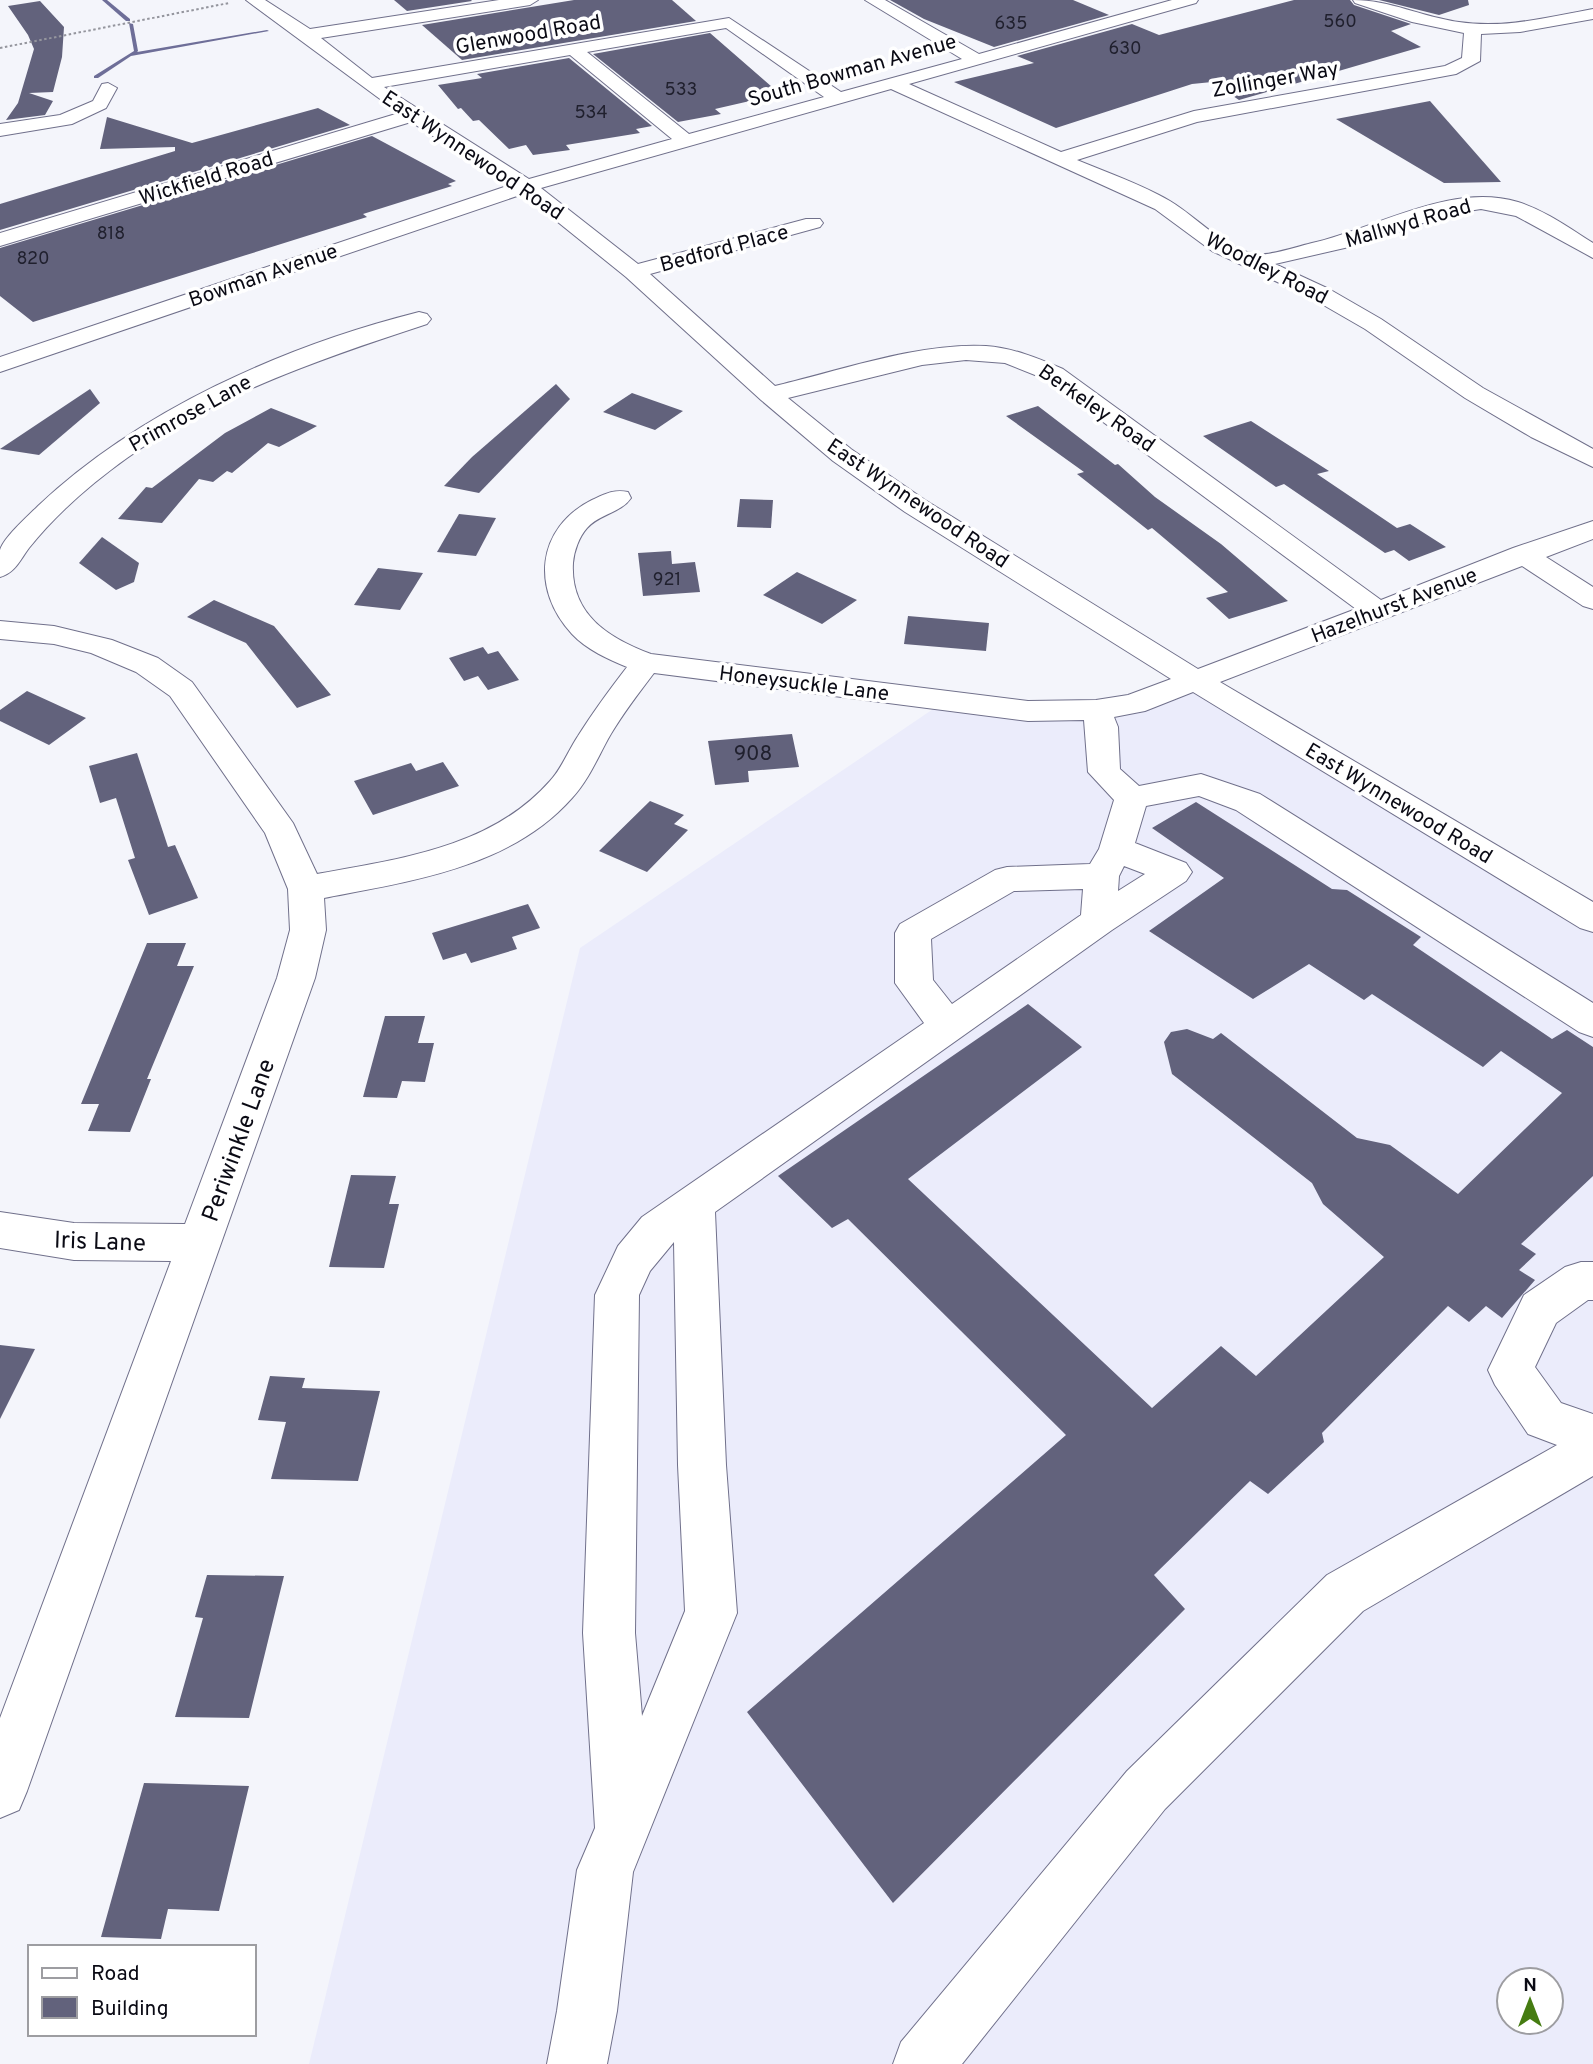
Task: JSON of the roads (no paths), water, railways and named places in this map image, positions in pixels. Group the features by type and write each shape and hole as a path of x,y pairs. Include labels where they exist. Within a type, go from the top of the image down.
{"street":[{"path":"307,35 530,0"},
{"path":"873,0 975,59"},
{"path":"1116,0 1143,13"},
{"name":"South Bowman Avenue","path":"526,186 1191,0"},
{"path":"1361,0 1426,20 1473,29 1515,28 1593,14"},
{"name":"East Wynnewood Road","path":"241,1 307,35 348,70 413,116 526,186 635,272 770,395 842,455 915,506 1195,680 1593,919"},
{"name":"Glenwood Road","path":"369,84 730,23 838,99"},
{"name":"Zollinger Way","path":"1059,159 1194,117 1450,70 1471,61 1473,29"},
{"path":"573,49 686,141"},
{"name":"Woodley Road","path":"891,83 1163,205 1194,230 1220,246 1321,294 1373,324 1474,393 1540,432 1593,458"},
{"path":"0,130 23,129 76,116 100,104 108,88"},
{"name":"Wickfield Road","path":"0,240 413,116"},
{"name":"Bowman Avenue","path":"0,365 526,186"},
{"name":"Mallwyd Road","path":"1255,262 1353,240 1452,206 1476,203 1500,204 1521,210 1593,252"},
{"name":"Bedford Place","path":"635,272 813,223"},
{"name":"Primrose Lane","path":"0,568 33,526 135,441 215,396 308,354 419,319"},
{"name":"Berkeley Road","path":"770,395 936,355 972,352 1019,358 1054,374 1378,611"},
{"name":"Honeysuckle Lane","path":"618,498 585,516 573,527 559,556 557,580 562,596 580,626 596,640 619,653 646,663 1028,711 1096,710 1134,704 1195,680"},
{"path":"0,523 33,526"},
{"name":"Hazelhurst Avenue","path":"1195,680 1593,529"},
{"path":"1523,554 1593,600"},
{"name":"Periwinkle Lane","path":"0,629 54,635 101,646 147,665 180,690 281,831 306,889 308,930 296,978 0,1791"},
{"path":"306,889 449,860 488,844 514,828 561,790 615,702 646,663"},
{"path":"1096,710 1102,727 1104,772 1132,798"},
{"path":"1132,798 1201,785 1248,802 1593,1022"},
{"path":"1099,921 1108,863 1132,798"},
{"path":"623,1830 610,1633 617,1295 634,1259 657,1230 948,1027 1099,921 1174,872 1108,863 1007,879 914,933 914,984 948,1027"},
{"path":"577,2064 587,2011 605,1870 694,1648 712,1613 702,1465 694,1204"},
{"name":"Iris Lane","path":"0,1230 26,1237 81,1242 200,1243"},
{"path":"1593,1281 1581,1282 1540,1309 1511,1370 1545,1419 1593,1436"},
{"path":"923,2064 1146,1790 1345,1593 1593,1450"}],"waterway":[{"path":"104,0 128,20"},
{"path":"96,77 136,51 131,24"},
{"path":"130,55 267,31"}]}
